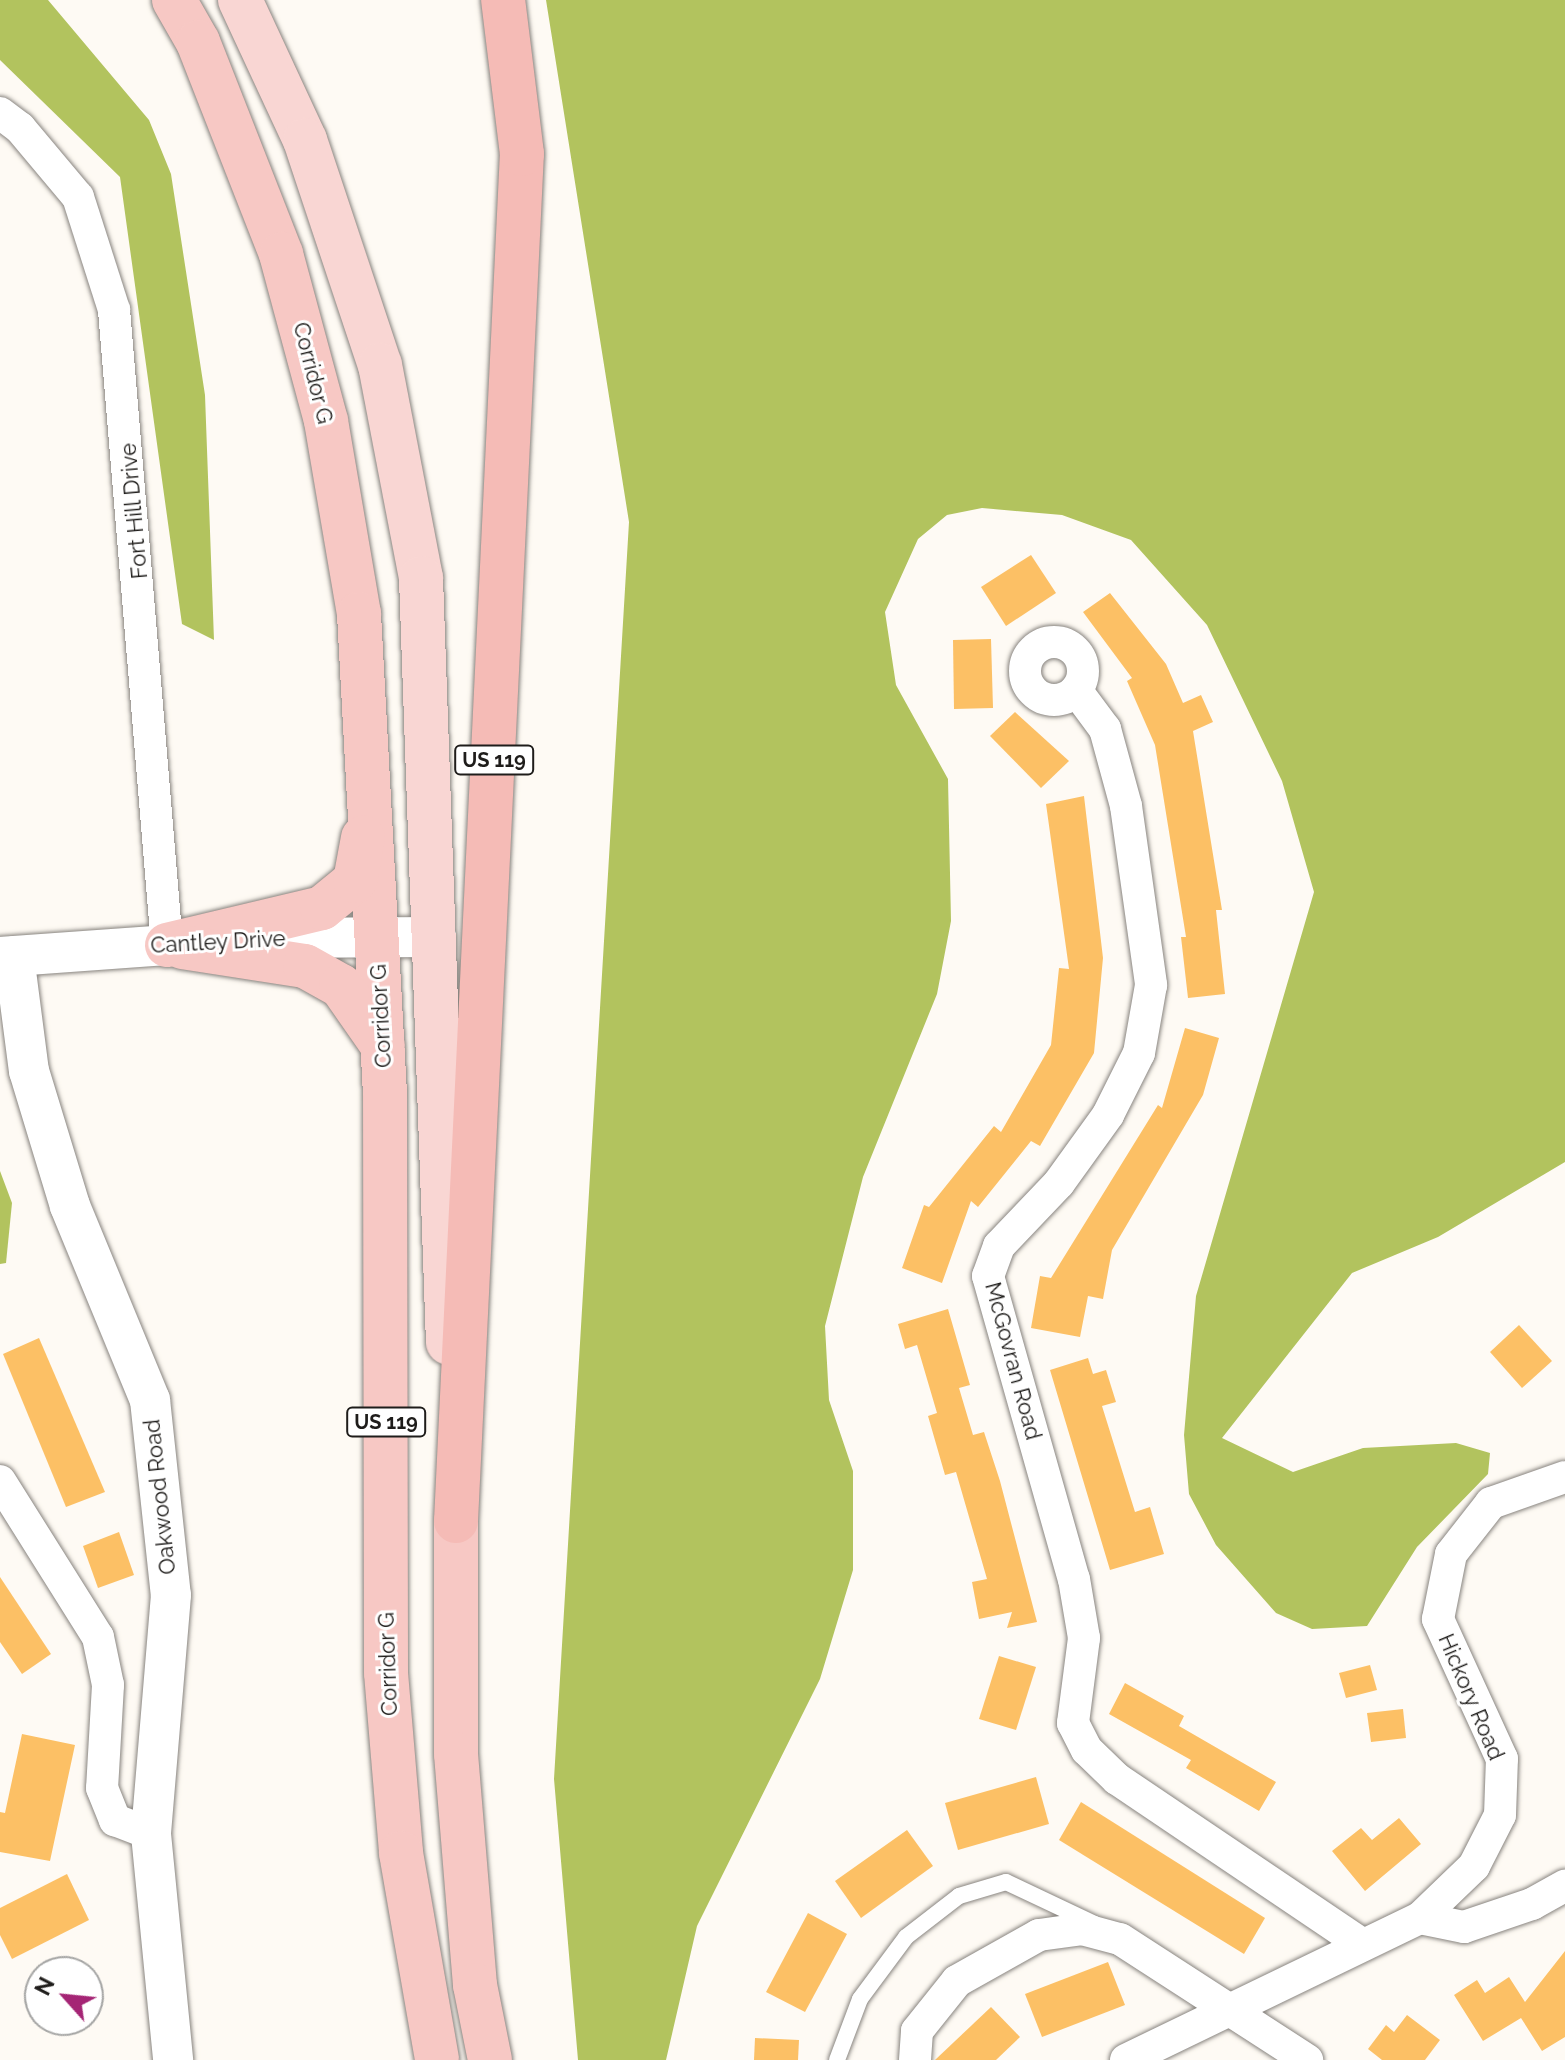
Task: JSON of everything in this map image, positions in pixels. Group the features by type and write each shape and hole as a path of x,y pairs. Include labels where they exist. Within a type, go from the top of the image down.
{"highway":[{"name":"Corridor G","path":"174,0 198,42 281,254 326,421 359,614 383,1046 386,1673 401,1853 437,2060"},
{"name":"US 119","path":"490,2060 475,1985 456,1754 456,1521 522,154 503,0"},
{"path":"167,945 322,908 342,896 355,881 362,854 368,780"},
{"path":"167,945 305,966 341,986 383,1046"}],"main road":[{"path":"240,0 305,140 380,365 421,578 456,1521"}],"street":[{"name":"Fort Hill Drive","path":"0,113 20,128 78,197 114,310 167,945"},
{"name":"McGovran Road","path":"1076,690 1105,729 1126,806 1151,985 1139,1053 1108,1115 1059,1183 999,1246 988,1276 1074,1579 1084,1638 1073,1723 1087,1750 1117,1779 1360,1943"},
{"name":"Cantley Drive","path":"7,956 167,945 436,937"},
{"name":"Oakwood Road","path":"7,956 29,1071 70,1206 150,1400 171,1595 151,1834 173,2060"},
{"name":"Hickory Road","path":"1126,2060 1236,2008 1360,1943 1420,1918 1474,1866 1500,1815 1502,1759 1438,1619 1451,1554 1491,1503 1565,1477"},
{"path":"0,1481 98,1637 108,1685 102,1788 115,1820 151,1834"},
{"path":"1420,1918 1464,1927 1532,1904 1565,1886"},
{"path":"915,2060 917,2031 957,1981 1039,1935 1082,1929 1120,1939 1236,2008 1307,2060"}],"lane":[{"path":"837,2060 860,1999 906,1937 959,1896 1006,1882 1120,1939"}],"green space":[{"path":"0,0 48,0 149,120 171,174 205,395 214,640 182,624 120,177 0,60"},
{"path":"546,0 1565,0 1565,1162 1438,1237 1352,1273 1222,1438 1293,1472 1363,1448 1456,1443 1490,1453 1488,1474 1417,1547 1367,1626 1312,1629 1276,1613 1216,1545 1189,1494 1184,1435 1196,1296 1314,892 1282,781 1207,625 1131,540 1062,515 982,508 947,515 918,539 885,612 896,685 948,779 951,921 937,994 863,1177 825,1326 829,1400 853,1471 853,1570 820,1679 697,1926 666,2060 578,2060 554,1779 629,522"},
{"path":"0,1171 12,1203 6,1263 0,1264"}],"building":[{"path":"1031,555 1056,593 1006,626 981,587"},
{"path":"1110,593 1166,664 1183,703 1201,695 1213,722 1193,731 1222,910 1216,910 1225,994 1188,998 1181,937 1186,937 1155,745 1127,681 1132,678 1083,612"},
{"path":"991,639 993,708 954,709 953,640"},
{"path":"1015,712 1069,761 1041,788 990,736"},
{"path":"1084,796 1103,958 1094,1053 1040,1146 1031,1141 978,1207 971,1201 942,1283 902,1268 924,1205 929,1207 994,1126 1001,1132 1051,1045 1059,968 1069,969 1046,804"},
{"path":"1185,1028 1219,1038 1203,1095 1112,1250 1103,1299 1088,1296 1080,1337 1031,1328 1040,1276 1051,1278 1158,1105 1162,1108"},
{"path":"948,1309 970,1385 959,1388 973,1435 984,1432 1037,1622 1007,1628 1012,1612 979,1619 972,1582 987,1579 956,1472 945,1475 928,1416 937,1413 917,1345 905,1349 898,1324"},
{"path":"1519,1325 1552,1361 1522,1388 1490,1352"},
{"path":"39,1338 105,1492 66,1507 3,1354"},
{"path":"1088,1358 1093,1374 1106,1370 1116,1402 1102,1406 1135,1512 1150,1507 1164,1554 1110,1570 1050,1370"},
{"path":"119,1532 134,1575 98,1588 83,1546"},
{"path":"0,1577 51,1654 22,1674 0,1642"},
{"path":"999,1656 1036,1667 1016,1730 979,1719"},
{"path":"1370,1665 1377,1690 1346,1698 1339,1673"},
{"path":"1125,1683 1184,1716 1179,1726 1276,1782 1259,1811 1186,1768 1191,1760 1109,1714"},
{"path":"1403,1709 1406,1738 1371,1742 1367,1713"},
{"path":"22,1734 75,1745 50,1861 0,1852 0,1812 5,1813"},
{"path":"1036,1777 1049,1824 958,1850 945,1803"},
{"path":"1081,1802 1265,1918 1244,1954 1059,1840"},
{"path":"1399,1818 1421,1844 1365,1891 1332,1851 1361,1828 1372,1840"},
{"path":"907,1830 933,1866 861,1918 835,1881"},
{"path":"67,1874 89,1920 12,1959 0,1935 0,1908"},
{"path":"808,1913 847,1934 805,2012 766,1992"},
{"path":"1565,1951 1565,2037 1542,2051 1521,2018 1483,2041 1454,1995 1477,1980 1485,1993 1509,1977 1525,2002"},
{"path":"1108,1962 1125,2005 1042,2037 1025,1994"},
{"path":"991,2007 1020,2037 996,2060 935,2060"},
{"path":"1407,2015 1440,2040 1425,2060 1382,2060 1368,2049 1386,2025 1394,2032"},
{"path":"755,2038 799,2040 798,2060 754,2060"}]}
